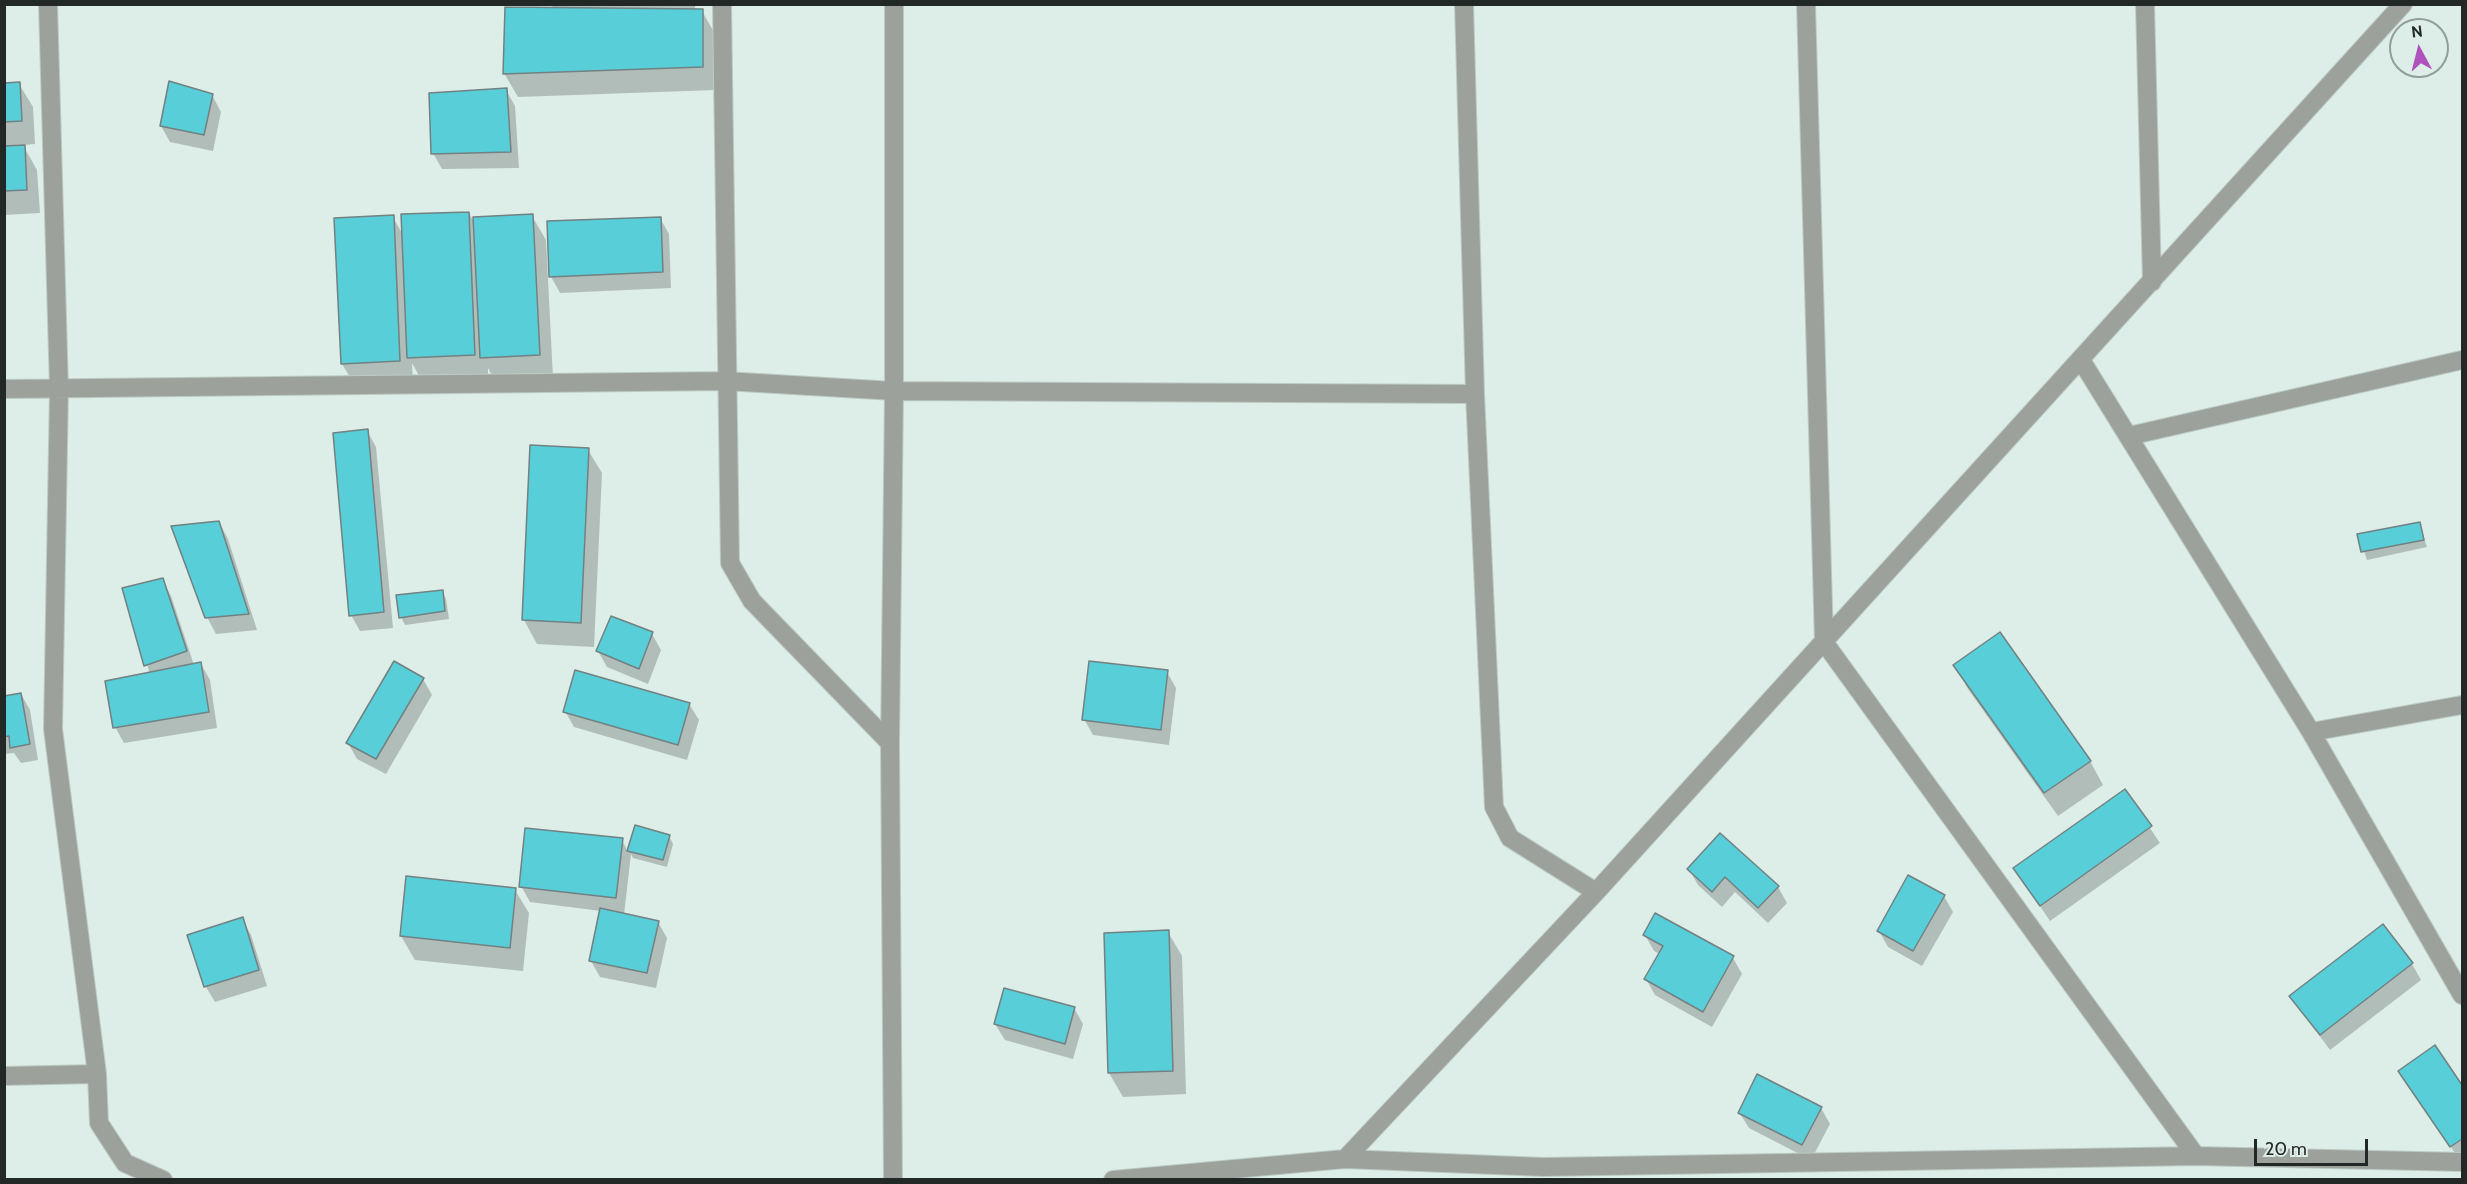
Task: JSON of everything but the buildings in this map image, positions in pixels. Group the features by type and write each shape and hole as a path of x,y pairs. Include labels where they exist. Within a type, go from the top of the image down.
{"street":[{"path":"48,4 59,389 53,729 98,1074 99,1123 126,1163 163,1179"},
{"path":"722,4 725,381 730,563 752,601 890,743"},
{"path":"893,1179 890,743 894,391 894,4"},
{"path":"1464,4 1475,394 1494,807 1510,838 1596,892"},
{"path":"1806,4 1824,642 2196,1156"},
{"path":"2145,4 2152,282"},
{"path":"1345,1160 1596,892 2403,4"},
{"path":"2081,360 2311,732 2463,995"},
{"path":"2129,436 2463,360"},
{"path":"4,389 725,381 894,391 1475,394"},
{"path":"2311,732 2463,705"},
{"path":"4,1076 98,1074"},
{"path":"1113,1179 1345,1160 1544,1167 2196,1156 2463,1162"}]}
